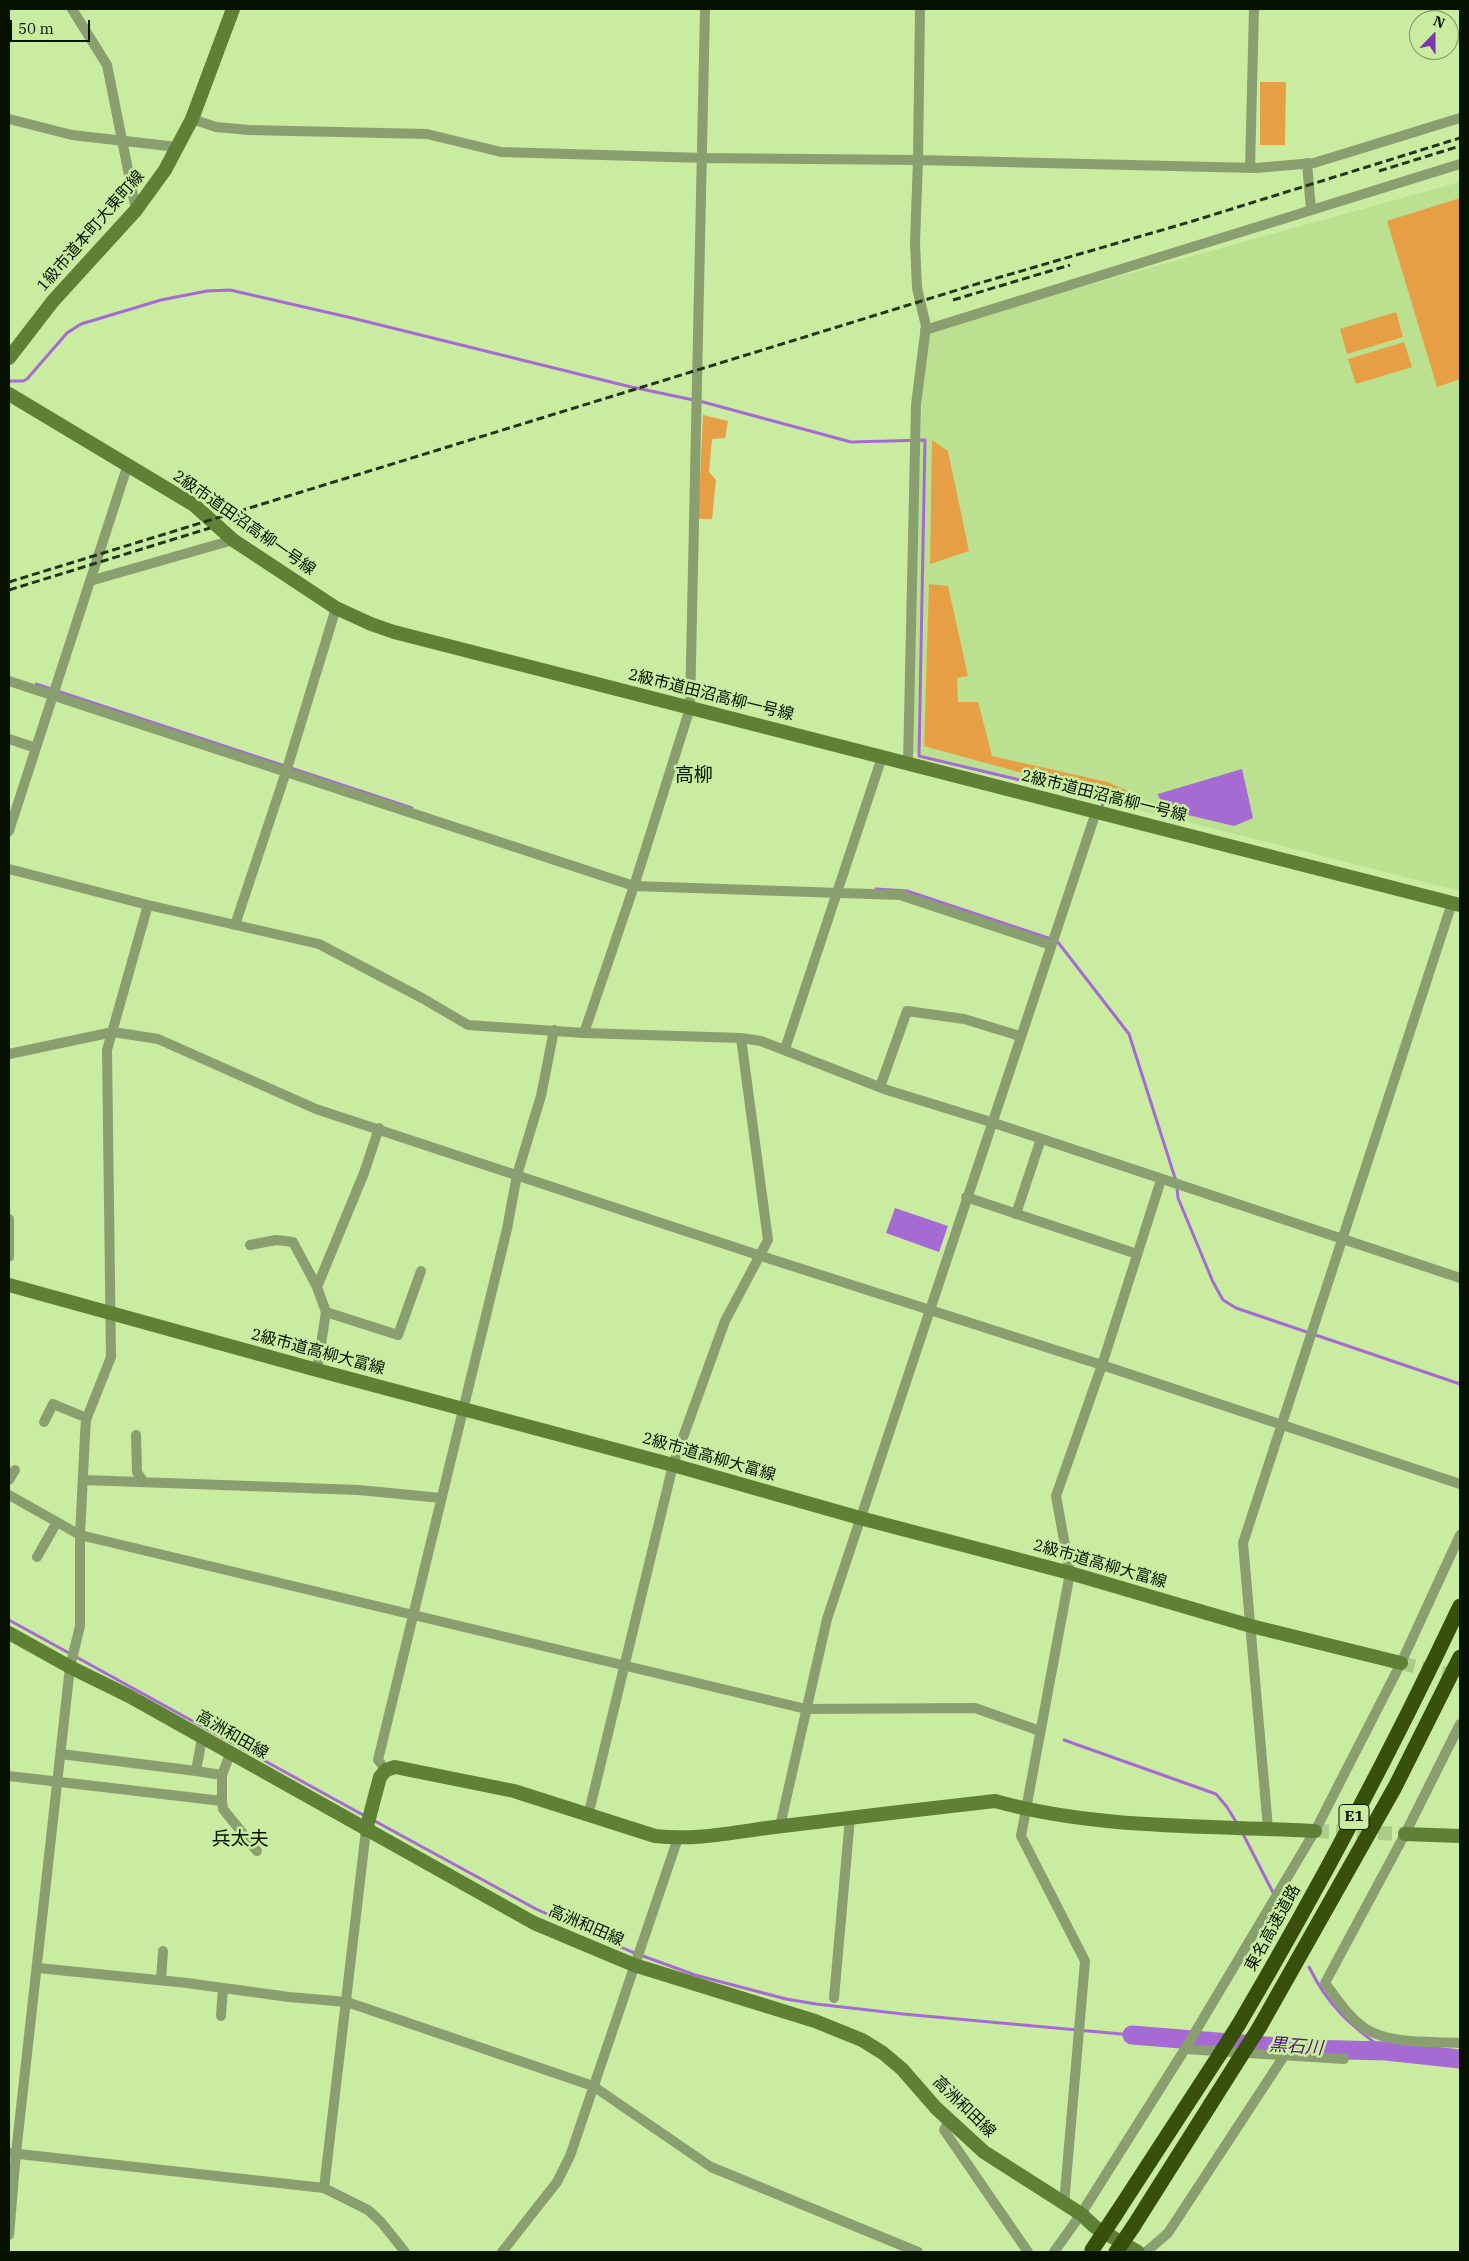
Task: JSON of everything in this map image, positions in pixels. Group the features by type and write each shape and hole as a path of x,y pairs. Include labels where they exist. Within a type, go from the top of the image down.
{"highway":[{"name":"東名高速道路","path":"1091,2251 1220,2054 1274,1964 1376,1777 1421,1690 1460,1606"},
{"name":"E1","path":"1116,2252 1259,2028 1395,1787 1460,1656"}],"street":[{"path":"72,9 107,65 136,210"},
{"name":"1級市道本町大東町線","path":"9,358 53,301 136,210 159,178 192,119 233,9"},
{"path":"584,1033 634,886 690,708 703,158 704,9"},
{"path":"908,764 916,405 925,330 917,288 915,243 920,9"},
{"path":"1250,168 1254,9"},
{"path":"192,119 216,127 249,130 427,134 501,152 703,158 918,160 1250,168 1307,164 1460,118"},
{"path":"9,119 72,135 122,142 177,146"},
{"path":"1307,164 1311,210"},
{"path":"925,330 1460,164"},
{"name":"2級市道田沼高柳一号線","path":"9,394 194,505 233,540 336,608 394,632 1456,904"},
{"path":"9,831 128,464"},
{"path":"90,581 233,540"},
{"path":"235,925 286,772 336,608"},
{"path":"9,681 634,886 900,895 1051,945"},
{"path":"9,739 36,748"},
{"path":"785,1049 882,757"},
{"path":"780,1826 828,1619 966,1197 1096,812"},
{"path":"9,869 319,944 375,972 468,1025 584,1033 741,1038 761,1041 880,1087 1460,1278"},
{"path":"9,2235 12,2153 38,1968 70,1667 80,1626 80,1534 85,1435 87,1418 111,1358 112,1314 107,1050 148,904"},
{"path":"1268,1828 1243,1543 1456,904"},
{"path":"880,1087 907,1011 964,1019 1020,1036"},
{"path":"386,1770 378,1760 507,1229 517,1175 541,1096 554,1030"},
{"path":"9,1054 113,1032 158,1039 316,1109 379,1128 758,1255 1102,1364 1460,1484"},
{"path":"588,1816 672,1465 725,1321 758,1255 768,1240 741,1038"},
{"path":"317,1287 364,1173 379,1128"},
{"path":"1016,1214 1041,1139"},
{"path":"1064,2204 1084,1960 1021,1836 1070,1573 1056,1496 1102,1364 1161,1180"},
{"path":"966,1197 1138,1254"},
{"path":"9,1219 9,1257"},
{"path":"250,1245 276,1240 293,1242 317,1287 326,1312 317,1370"},
{"path":"326,1312 398,1335 421,1271"},
{"name":"2級市道高柳大富線","path":"9,1285 860,1518 1070,1573 1251,1626 1401,1663"},
{"path":"44,1422 53,1404 87,1418"},
{"path":"136,1435 136,1472 143,1481"},
{"path":"9,1480 14,1470"},
{"path":"84,1480 359,1490 441,1498"},
{"path":"9,1495 80,1534 413,1616 624,1664 806,1709 975,1708 1040,1730"},
{"path":"37,1557 58,1522"},
{"path":"1054,2252 1198,2028 1315,1830 1401,1663 1460,1535"},
{"name":"高洲和田線","path":"9,1633 70,1667 129,1696 534,1923 634,1965 815,2021 862,2040 902,2069 949,2120 984,2152 1080,2214 1095,2227 1138,2252"},
{"path":"1460,1724 1405,1834 1325,1983 1347,2011 1366,2029 1387,2038 1460,2043"},
{"path":"196,1771 202,1738"},
{"path":"61,1754 222,1775"},
{"path":"230,1754 222,1775 223,1809 257,1851"},
{"path":"324,2188 366,1830 380,1777 386,1770 395,1767 514,1791 655,1836 678,1838 697,1838 780,1826 995,1801 1026,1810 1112,1822 1315,1830"},
{"path":"9,1776 222,1801"},
{"path":"834,1998 850,1818"},
{"path":"1405,1834 1460,1836"},
{"path":"502,2252 557,2182 570,2156 678,1838"},
{"path":"161,1980 163,1951"},
{"path":"38,1968 161,1980 289,1997 347,2002 593,2086 711,2167 918,2252"},
{"path":"221,2016 223,1988"},
{"path":"1186,2047 1284,2056 1344,2059"},
{"path":"1146,2252 1168,2233 1284,2056"},
{"path":"949,2120 944,2130 1028,2252"},
{"path":"12,2153 324,2188 368,2210 382,2222 395,2248 405,2252"}],"shaded area":[{"path":"1260,82 1286,82 1285,145 1260,145"},
{"path":"1460,182 1460,891 908,751 925,330"},
{"path":"1460,198 1460,379 1437,387 1387,221"},
{"path":"1396,312 1403,337 1347,354 1340,329"},
{"path":"1404,342 1412,367 1356,384 1348,359"},
{"path":"703,415 728,421 725,438 712,439 709,472 716,480 712,519 698,519"},
{"path":"932,440 948,451 969,551 930,564"},
{"path":"929,584 948,586 968,676 957,678 958,702 978,702 992,756 1107,782 1128,791 1127,802 924,746"},
{"path":"1242,769 1253,818 1234,826 1163,809 1158,794"},
{"path":"895,1208 948,1226 939,1252 886,1233"}],"waterway":[{"path":"9,381 23,381 27,379 67,333 81,324 161,300 207,291 230,290 627,386 703,402 851,442 925,440 919,756 1104,800 1101,810"},
{"path":"36,684 412,808"},
{"path":"876,889 907,891 1057,941 1129,1034 1176,1181"},
{"path":"1177,1187 1178,1198 1213,1282 1223,1300 1236,1308 1460,1384"},
{"path":"9,1620 365,1816"},
{"path":"1064,1740 1216,1794 1238,1825"},
{"path":"373,1820 536,1909 632,1952 695,1975 786,1999 816,2004 1132,2035"},
{"path":"1242,1832 1282,1910"},
{"path":"1309,1967 1332,2004 1351,2024 1386,2051"},
{"name":"黒石川","path":"1132,2035 1303,2049 1386,2051 1460,2059"}],"tunnel":[{"path":"1401,1663 1460,1677"},
{"path":"1315,1831 1405,1834"}],"railway":[{"path":"9,582 980,283 1193,221 1460,138"},
{"path":"1379,171 1460,146"},
{"path":"953,300 1070,265"},
{"path":"9,590 210,528"}],"district":[{"name":"高柳","path":"694,776"},
{"name":"兵太夫","path":"240,1840"}]}
